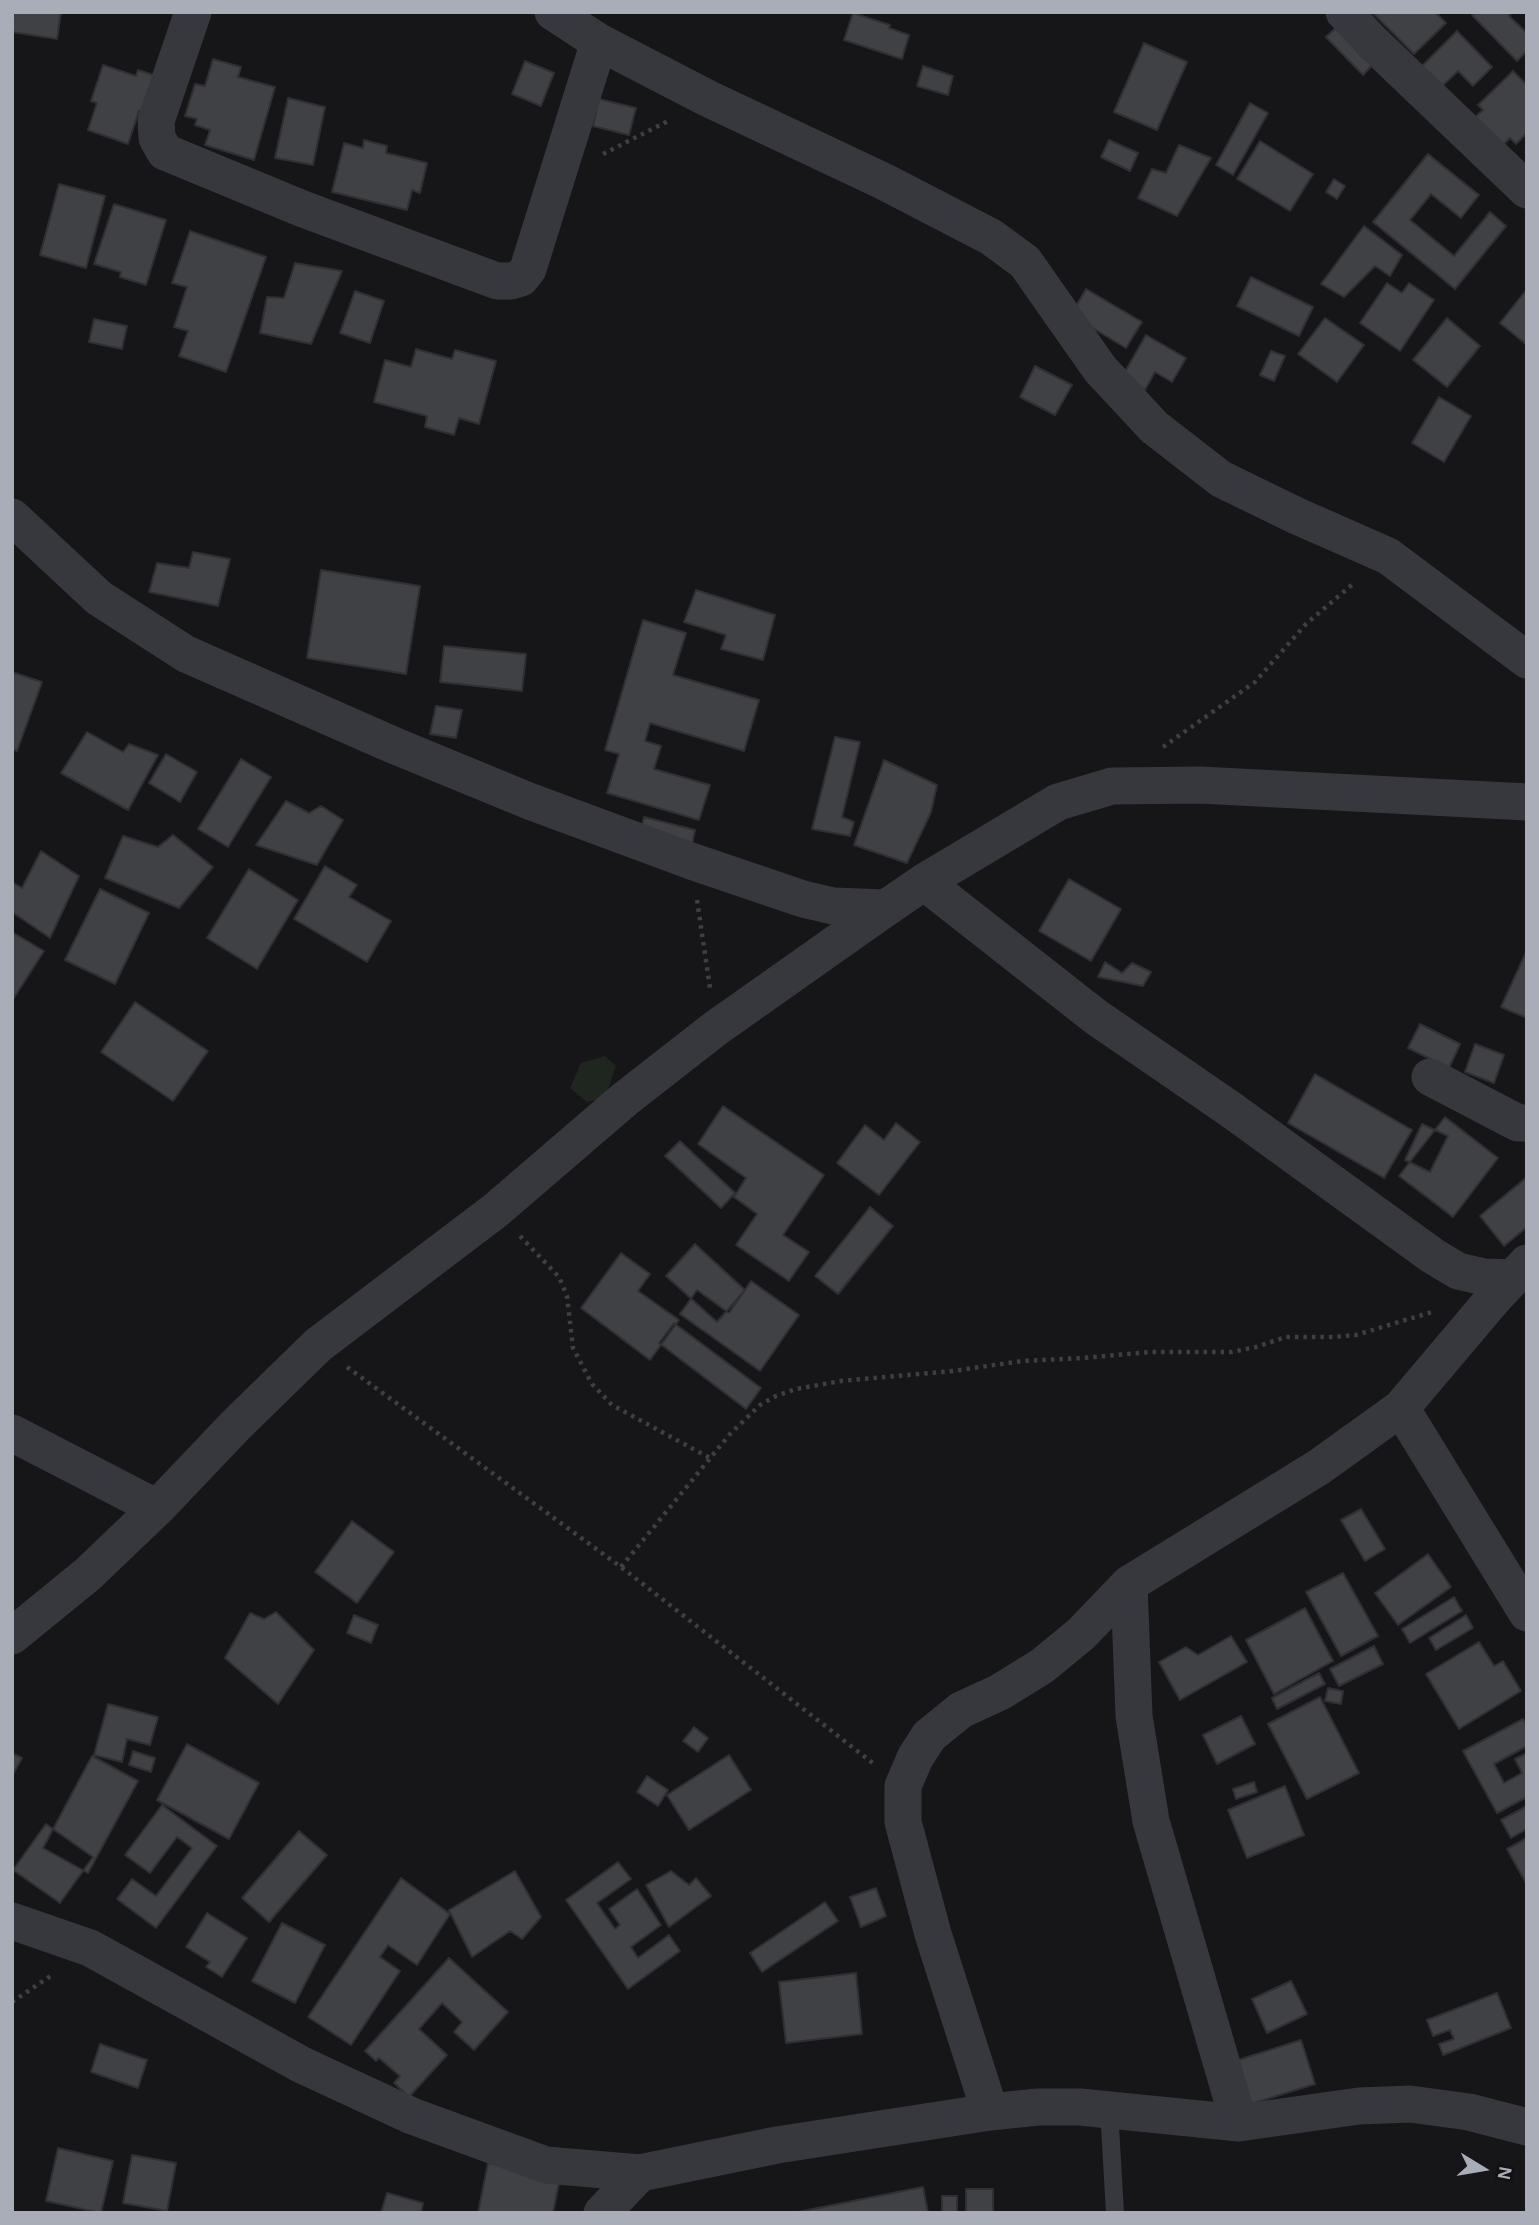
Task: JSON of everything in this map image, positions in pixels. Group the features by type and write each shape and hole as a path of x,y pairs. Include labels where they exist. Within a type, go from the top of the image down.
{"street":[{"path":"193,12 156,121 157,138 165,152 191,165 497,281 522,278 528,269 599,42"},
{"path":"553,12 599,42 707,98 885,182 991,237 1025,262 1100,369 1154,427 1221,479 1388,556 1527,660"},
{"path":"1344,12 1371,42 1527,190"},
{"path":"12,517 99,598 186,654 393,745 529,801 691,861 803,899 834,906 886,908"},
{"path":"12,1636 88,1574 318,1345 496,1210 625,1099 716,1028 886,908 924,882 1058,802 1112,786 1200,785 1527,802"},
{"path":"924,882 1096,1017 1433,1256 1458,1271 1484,1277 1520,1271"},
{"path":"1430,1077 1518,1123 1527,1123"},
{"path":"990,2112 933,1934 903,1822 903,1786 915,1758 929,1736 961,1710 1000,1692 1042,1666 1081,1634 1129,1584 1319,1467 1401,1408 1520,1271"},
{"path":"1401,1408 1527,1612"},
{"path":"12,1433 157,1508"},
{"path":"1129,1584 1134,1716 1151,1821 1239,2123"},
{"path":"12,1922 90,1948 302,2065 412,2116 546,2165 640,2173 778,2145 1038,2107 1109,2109 1239,2123 1359,2106 1410,2104 1469,2112 1527,2127"},
{"path":"601,2213 640,2173"}],"lane":[{"path":"1109,2109 1115,2213"}],"path":[{"path":"558,175 626,144 707,98"},
{"path":"1112,786 1186,729 1255,682 1306,624 1388,556"},
{"path":"691,861 716,1028"},
{"path":"496,1210 559,1277 567,1296 573,1348 593,1384 611,1405 710,1458"},
{"path":"621,1567 710,1458 760,1405 776,1395 841,1381 953,1371 1023,1361 1151,1352 1232,1352 1286,1337 1346,1336 1436,1311"},
{"path":"318,1345 621,1567 903,1786"}],"shaded area":[{"path":"605,1056 616,1066 605,1098 587,1102 570,1088 581,1063"}],"building":[{"path":"12,12 61,12 57,39 12,32"},
{"path":"1372,12 1435,12 1446,23 1414,54"},
{"path":"1476,12 1512,12 1509,16 1527,33 1527,51 1517,61 1472,15"},
{"path":"853,13 890,25 889,28 909,35 902,59 844,40"},
{"path":"1341,23 1377,60 1363,75 1326,37"},
{"path":"1457,31 1492,67 1473,86 1458,71 1439,89 1419,69"},
{"path":"1144,43 1187,62 1157,130 1114,112"},
{"path":"213,59 241,67 238,77 275,87 254,160 205,145 210,130 195,125 197,119 185,116 195,84 205,86"},
{"path":"525,61 554,73 541,106 512,94"},
{"path":"103,65 136,76 138,70 163,78 151,115 139,111 128,144 88,130 97,103 91,101"},
{"path":"923,66 953,76 948,95 917,86"},
{"path":"1513,71 1527,85 1527,133 1516,144 1510,138 1498,150 1470,122 1483,110 1478,105"},
{"path":"288,98 325,107 313,165 275,158"},
{"path":"599,99 636,108 629,135 593,126"},
{"path":"1250,103 1268,113 1233,175 1216,165"},
{"path":"364,140 387,146 386,153 427,163 420,193 412,190 407,210 332,192 344,143 363,148"},
{"path":"1109,140 1138,153 1130,171 1101,157"},
{"path":"1260,141 1313,174 1290,211 1237,179"},
{"path":"1179,145 1211,158 1177,216 1138,198 1152,169 1166,173"},
{"path":"1428,154 1479,195 1461,218 1431,194 1410,220 1454,256 1490,212 1506,226 1455,289 1373,222"},
{"path":"1334,179 1345,186 1337,199 1326,192"},
{"path":"59,184 105,196 86,268 40,255"},
{"path":"114,204 166,220 146,285 120,277 121,272 94,264"},
{"path":"1364,226 1402,255 1390,276 1375,266 1344,297 1321,284"},
{"path":"190,231 266,257 226,372 179,356 188,331 174,327 187,287 172,283"},
{"path":"295,263 342,271 311,344 260,333 267,297 284,298"},
{"path":"1251,277 1313,307 1299,336 1237,306"},
{"path":"1387,283 1402,293 1409,283 1434,300 1400,351 1360,323"},
{"path":"1086,289 1142,322 1126,348 1071,315"},
{"path":"1527,289 1527,345 1500,323"},
{"path":"355,291 384,301 370,343 340,333"},
{"path":"1325,318 1364,345 1337,382 1298,354"},
{"path":"1447,318 1480,346 1447,387 1413,360"},
{"path":"94,319 127,326 122,349 89,342"},
{"path":"1146,335 1186,358 1172,382 1155,372 1145,390 1122,377"},
{"path":"416,349 452,359 455,350 496,361 479,424 459,418 454,435 425,427 427,416 374,402 385,360 411,367"},
{"path":"1271,351 1285,356 1274,381 1260,375"},
{"path":"1035,366 1072,385 1055,415 1020,397"},
{"path":"1439,397 1471,416 1444,462 1412,443"},
{"path":"193,552 230,559 218,606 149,592 157,563 189,568"},
{"path":"321,570 420,586 406,674 307,658"},
{"path":"696,590 775,615 763,660 721,649 726,635 684,622"},
{"path":"643,620 686,633 673,675 759,700 744,751 650,723 645,741 661,746 654,769 710,785 699,820 607,793 619,754 605,750"},
{"path":"444,646 526,654 522,691 440,682"},
{"path":"12,672 42,682 17,751 12,749"},
{"path":"436,706 462,710 456,738 430,734"},
{"path":"87,732 123,752 129,744 158,755 128,810 61,773"},
{"path":"835,737 860,742 842,817 854,822 850,836 812,829"},
{"path":"166,754 197,772 180,802 149,783"},
{"path":"241,759 271,777 228,847 198,829"},
{"path":"884,760 937,785 931,812 907,863 854,845"},
{"path":"286,801 309,813 321,806 343,820 317,865 256,845"},
{"path":"644,817 695,830 691,850 639,838"},
{"path":"173,835 213,867 179,908 105,878 123,836 158,847"},
{"path":"41,851 79,876 50,938 12,912 12,882 22,888"},
{"path":"325,866 357,885 349,897 391,921 367,962 294,919"},
{"path":"249,869 298,900 257,969 207,938"},
{"path":"1069,879 1121,909 1091,961 1039,931"},
{"path":"100,889 149,913 115,984 65,960"},
{"path":"12,932 44,951 12,1001"},
{"path":"1527,950 1527,1018 1501,1007"},
{"path":"1105,962 1122,973 1132,963 1151,972 1143,986 1098,977"},
{"path":"135,1002 208,1051 173,1101 101,1052"},
{"path":"1420,1024 1460,1044 1449,1068 1408,1048"},
{"path":"1475,1044 1504,1055 1494,1083 1465,1072"},
{"path":"1315,1074 1412,1130 1384,1178 1288,1123"},
{"path":"723,1106 824,1175 783,1235 809,1252 789,1281 736,1245 757,1214 734,1197 746,1178 698,1144"},
{"path":"1445,1117 1498,1158 1453,1217 1399,1176"},
{"path":"896,1123 920,1142 879,1195 837,1163 865,1125 884,1140"},
{"path":"1422,1124 1448,1136 1430,1172 1405,1160"},
{"path":"680,1141 735,1193 721,1208 665,1156"},
{"path":"1527,1177 1527,1227 1504,1246 1480,1216"},
{"path":"870,1207 893,1226 838,1294 815,1276"},
{"path":"695,1244 745,1290 717,1322 666,1276"},
{"path":"621,1253 650,1274 638,1291 679,1320 650,1360 581,1308"},
{"path":"751,1281 799,1315 760,1371 680,1314 697,1290 729,1313"},
{"path":"674,1323 761,1388 746,1409 659,1343"},
{"path":"1361,1509 1385,1549 1365,1561 1341,1520"},
{"path":"352,1521 394,1552 357,1603 315,1572"},
{"path":"1428,1554 1451,1587 1398,1625 1375,1593"},
{"path":"1343,1573 1378,1636 1341,1656 1306,1592"},
{"path":"1454,1597 1462,1611 1410,1643 1402,1629"},
{"path":"1305,1608 1333,1661 1274,1694 1246,1640"},
{"path":"276,1612 314,1650 278,1704 225,1658 250,1613 264,1619"},
{"path":"354,1615 378,1625 371,1643 347,1633"},
{"path":"1466,1615 1473,1628 1436,1650 1429,1638"},
{"path":"1231,1636 1247,1662 1180,1700 1159,1662 1186,1647 1198,1655"},
{"path":"1479,1642 1494,1666 1503,1661 1521,1691 1459,1729 1426,1674"},
{"path":"1374,1646 1383,1664 1339,1686 1330,1669"},
{"path":"1319,1673 1325,1684 1277,1709 1272,1698"},
{"path":"1328,1688 1343,1691 1341,1704 1325,1701"},
{"path":"1320,1697 1359,1773 1307,1799 1268,1724"},
{"path":"108,1704 158,1717 150,1745 127,1739 122,1762 94,1755"},
{"path":"1241,1716 1255,1744 1217,1764 1203,1735"},
{"path":"1523,1719 1527,1725 1527,1746 1494,1764 1504,1783 1522,1773 1515,1759 1527,1753 1527,1797 1497,1813 1463,1751"},
{"path":"694,1727 708,1738 698,1752 683,1741"},
{"path":"187,1744 259,1783 229,1839 157,1800"},
{"path":"133,1751 155,1758 151,1772 129,1765"},
{"path":"12,1753 22,1758 12,1776"},
{"path":"729,1755 751,1790 689,1830 667,1795"},
{"path":"92,1756 138,1781 88,1873 43,1848"},
{"path":"647,1776 668,1790 658,1806 637,1792"},
{"path":"1254,1782 1257,1792 1236,1799 1233,1789"},
{"path":"1285,1786 1304,1835 1247,1858 1228,1810"},
{"path":"162,1805 217,1846 156,1928 117,1899 132,1879 156,1896 192,1848 177,1837 150,1873 125,1855"},
{"path":"1527,1806 1527,1829 1511,1838 1501,1820"},
{"path":"46,1824 93,1857 60,1903 13,1870"},
{"path":"299,1831 327,1855 269,1922 242,1898"},
{"path":"1527,1838 1527,1885 1507,1849"},
{"path":"618,1862 631,1879 597,1903 615,1929 620,1925 609,1909 637,1889 661,1925 631,1947 638,1958 669,1935 680,1951 628,1989 566,1900"},
{"path":"515,1871 541,1917 522,1939 510,1931 472,1957 449,1910"},
{"path":"671,1871 689,1885 696,1878 711,1896 669,1927 646,1885"},
{"path":"401,1878 450,1914 417,1965 388,1945 380,1957 400,1971 351,2045 308,2017"},
{"path":"876,1888 886,1916 861,1927 850,1897"},
{"path":"825,1902 838,1921 762,1972 750,1953"},
{"path":"207,1913 247,1938 222,1977 206,1967 210,1962 186,1947"},
{"path":"282,1923 325,1945 295,2003 252,1981"},
{"path":"449,1958 508,2012 474,2050 454,2032 462,2022 442,2003 419,2029 447,2055 409,2097 394,2083 400,2076 379,2058 376,2061 365,2051"},
{"path":"856,1973 862,2034 786,2043 779,1982"},
{"path":"1291,1981 1307,2014 1267,2033 1252,1999"},
{"path":"1497,1993 1511,2028 1443,2055 1439,2044 1454,2039 1450,2030 1433,2036 1427,2020"},
{"path":"1301,2040 1315,2084 1251,2104 1238,2060"},
{"path":"100,2044 147,2060 138,2088 91,2072"},
{"path":"58,2148 113,2161 101,2213 46,2201"},
{"path":"132,2155 176,2163 167,2211 123,2203"},
{"path":"488,2163 560,2177 553,2213 478,2213"},
{"path":"923,2187 928,2213 793,2213"},
{"path":"966,2189 993,2189 993,2213 966,2213"},
{"path":"387,2193 423,2203 421,2213 381,2213"},
{"path":"942,2196 957,2196 957,2213 942,2213"}]}
